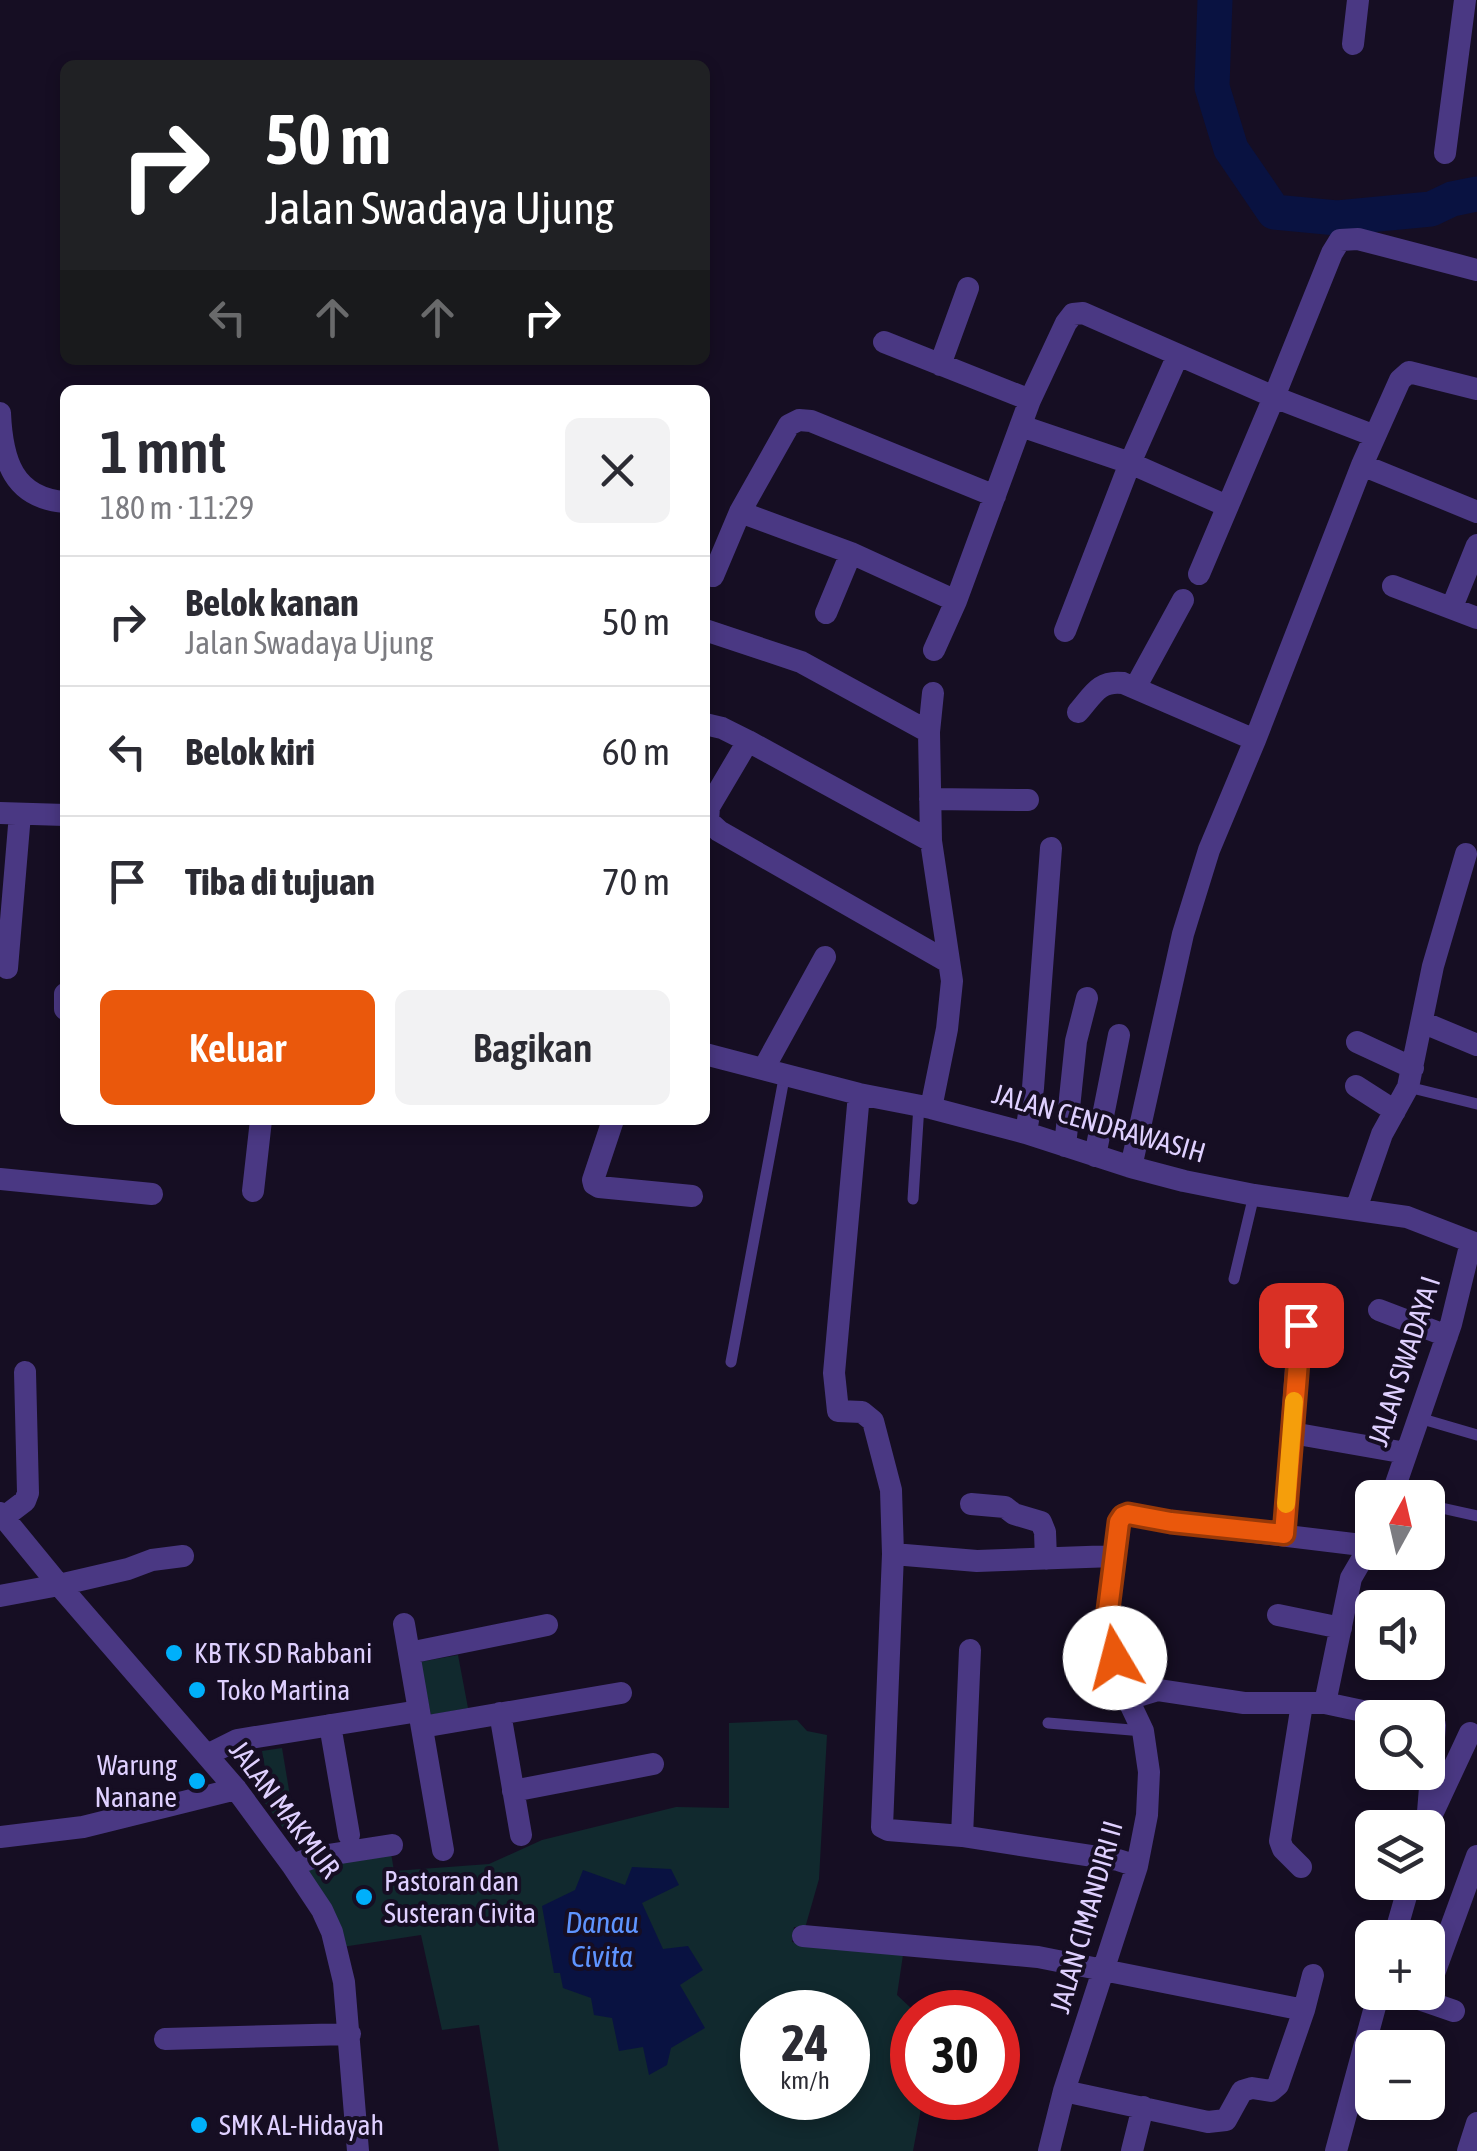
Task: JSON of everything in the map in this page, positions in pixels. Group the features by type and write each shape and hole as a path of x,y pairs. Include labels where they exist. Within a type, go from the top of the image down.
{"street":[{"path":"1353,44 1358,0"},
{"path":"1445,153 1466,0"},
{"path":"1199,574 1340,240 1358,238 1477,270"},
{"path":"940,365 968,288"},
{"path":"934,650 1030,400 1073,314 1083,314 1375,436"},
{"path":"884,342 1030,400"},
{"path":"1066,631 1130,462 1178,354"},
{"path":"1131,1167 1183,934 1209,850 1362,464 1400,380 1409,372 1477,389"},
{"path":"0,413 1,442 18,483 36,497 60,501"},
{"path":"713,576 740,512 789,426 799,420 811,421 995,496"},
{"path":"1021,426 1130,462 1227,506"},
{"path":"1362,464 1477,512"},
{"path":"740,512 851,552 956,601"},
{"path":"1452,606 1477,545"},
{"path":"826,613 851,552"},
{"path":"1393,586 1477,618"},
{"path":"1135,688 1184,600"},
{"path":"710,632 802,662 929,732"},
{"path":"1078,712 1101,686 1110,681 1123,682 1255,740"},
{"path":"925,1106 948,1030 952,981 931,841 929,732 933,693"},
{"path":"710,725 748,741 931,841"},
{"path":"710,805 748,741"},
{"path":"930,799 1028,800"},
{"path":"7,968 10,814 60,815"},
{"path":"710,823 948,962"},
{"path":"1026,1133 1033,1088 1051,848"},
{"path":"1356,1209 1376,1150 1410,1077 1434,966 1466,854"},
{"path":"774,1071 825,957"},
{"path":"1065,1146 1076,1041 1088,998"},
{"path":"1422,1022 1477,1045"},
{"path":"1095,1156 1119,1036"},
{"path":"1357,1042 1410,1077"},
{"name":"JALAN CENDRAWASIH","path":"710,1055 859,1094 925,1106 1131,1167 1254,1195 1407,1217 1474,1243"},
{"path":"1356,1086 1395,1111"},
{"path":"859,1094 834,1373 836,1408 840,1412 862,1412 873,1421 890,1490 893,1554 882,1828 962,1836 1137,1866"},
{"path":"253,1191 260,1125"},
{"path":"611,1125 594,1184 599,1188 692,1196"},
{"path":"0,1178 152,1194"},
{"name":"JALAN SWADAYA I","path":"1397,1480 1474,1243"},
{"path":"1309,1302 1297,1354 1284,1534 1355,1542"},
{"path":"1380,1310 1447,1336"},
{"path":"2,1515 25,1500 28,1493 25,1372"},
{"path":"1292,1433 1406,1453"},
{"path":"971,1504 1006,1507 1014,1514 1042,1522 1046,1559"},
{"name":"JALAN CIMANDIRI II","path":"1049,2151 1064,2091 1137,1866 1147,1814 1149,1772 1143,1731 1128,1698 1106,1626 1119,1522 1128,1514 1284,1534"},
{"name":"JALAN MAKMUR","path":"2,1515 236,1789 322,1910 332,1932 344,1982 358,2151"},
{"path":"893,1554 977,1561 1114,1556"},
{"path":"0,1596 183,1556"},
{"path":"1326,1704 1356,1570"},
{"path":"1278,1615 1341,1628"},
{"path":"404,1624 444,1850"},
{"path":"409,1653 547,1625"},
{"path":"962,1836 970,1650"},
{"path":"1128,1698 1158,1690 1244,1703 1326,1704 1355,1710"},
{"path":"207,1755 238,1740 330,1725 500,1714 621,1693"},
{"path":"1301,1867 1280,1841 1302,1704"},
{"path":"500,1714 520,1836"},
{"path":"330,1725 349,1835"},
{"path":"1433,1810 1474,1733 1445,1728"},
{"path":"1445,1761 1455,1764"},
{"path":"513,1791 653,1764"},
{"path":"0,1837 83,1827 236,1789"},
{"path":"292,1864 392,1845"},
{"path":"1445,1944 1477,1856"},
{"path":"804,1936 1018,1954 1304,2010"},
{"path":"1064,2091 1208,2122 1226,2120 1242,2090 1271,2091 1278,2085 1313,1975"},
{"path":"1445,2009 1454,2012"},
{"path":"165,2038 350,2034"},
{"path":"1337,2151 1355,2099"},
{"path":"1132,2151 1143,2107"},
{"path":"1468,2151 1477,2123"}],"lane":[{"path":"731,1362 774,1071"},
{"path":"1410,1077 1477,1104"},
{"path":"913,1199 925,1106"},
{"path":"1234,1279 1254,1195"},
{"path":"1418,1418 1477,1434"},
{"path":"1445,1509 1477,1516"},
{"path":"1048,1723 1143,1731"}],"green space":[{"path":"458,1655 468,1708 431,1715 420,1662"},
{"path":"797,1720 807,1731 827,1735 819,1879 805,1928 794,1927 792,1942 903,1955 898,1990 890,1990 890,2120 919,2120 913,2151 499,2151 479,2025 442,2030 421,1935 342,1947 299,1862 390,1847 394,1871 489,1864 542,1840 676,1807 729,1808 729,1723"},
{"path":"282,1748 299,1850 257,1792 253,1770 265,1768 262,1751"}],"water":[{"name":"Danau Civita","path":"632,1867 671,1869 679,1885 642,1903 663,1949 688,1946 703,1970 680,1985 705,2028 671,2048 667,2065 649,2075 643,2047 619,2051 612,2018 594,2015 591,1998 563,1988 560,1973 554,1973 542,1906 575,1890 583,1870 625,1885"}],"waterway":[{"path":"1215,0 1212,87 1231,149 1274,212 1337,218 1431,209 1477,194"}],"slow traffic":[{"path":"1286,1504 1294,1401"}],"place":[{"name":"KB TK SD Rabbani","path":"174,1653"},
{"name":"Toko Martina","path":"197,1690"},
{"name":"Warung Nanane","path":"197,1781"},
{"name":"Pastoran dan Susteran Civita","path":"364,1897"},
{"name":"SMK AL-Hidayah","path":"199,2125"}],"route":[{"path":"1115,1658 1106,1626 1119,1522 1123,1516 1284,1534 1301,1325"}]}
